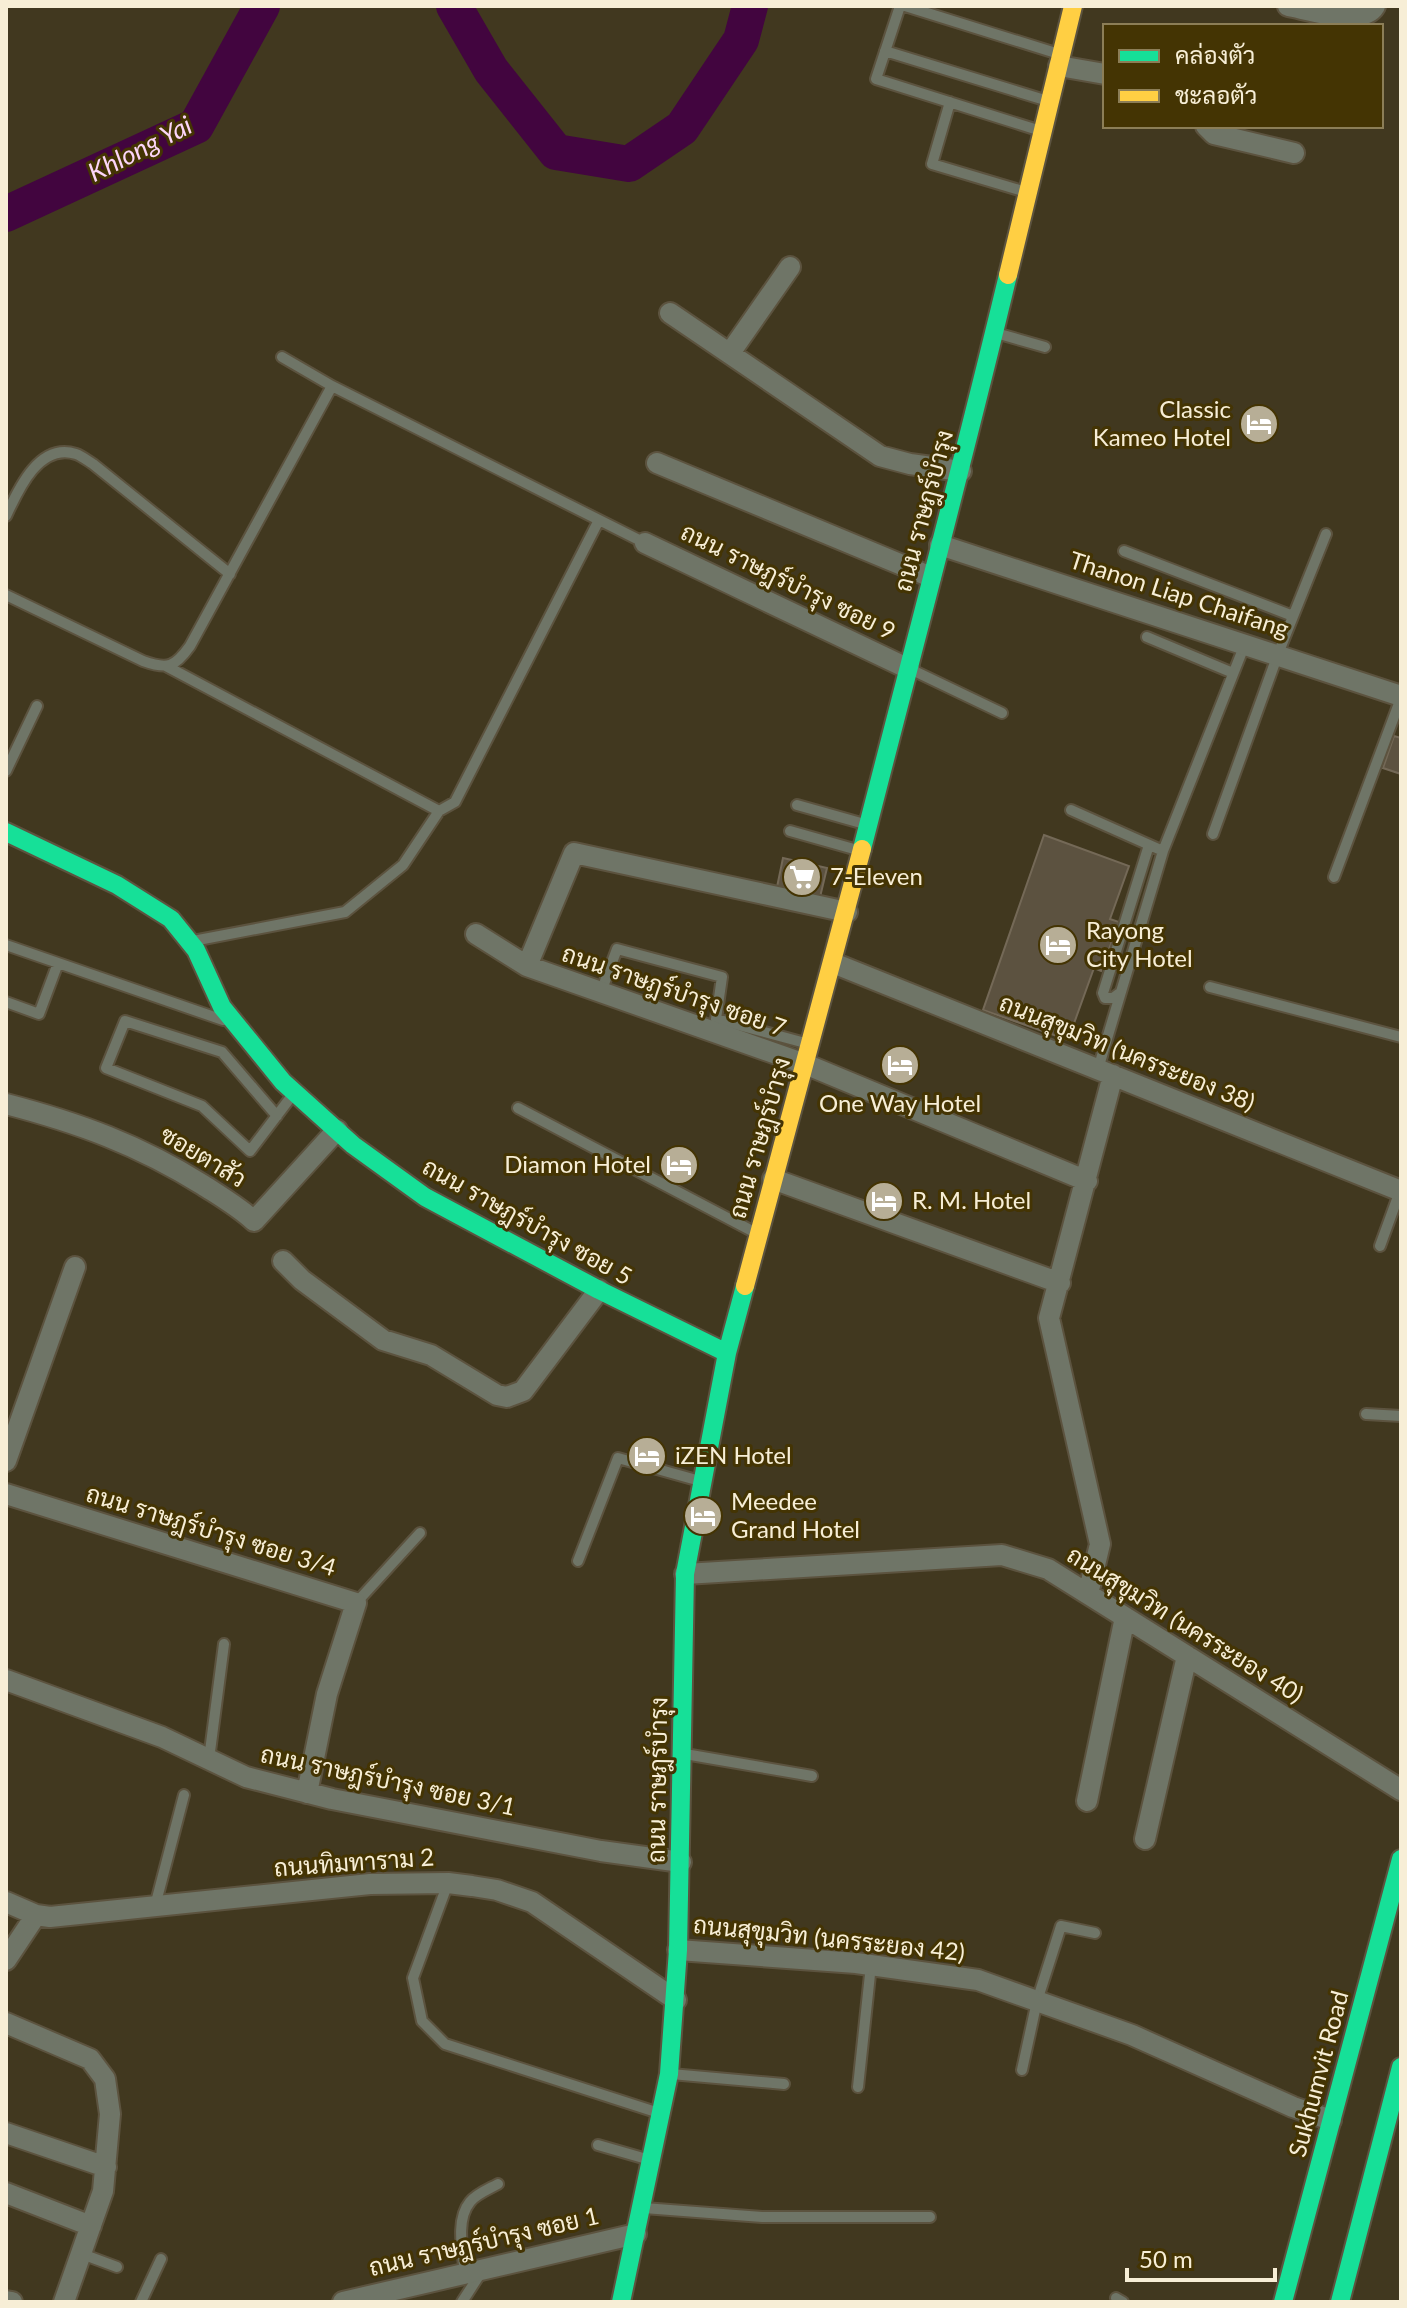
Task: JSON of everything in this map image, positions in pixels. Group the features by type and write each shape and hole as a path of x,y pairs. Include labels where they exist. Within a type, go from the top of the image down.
{"street":[{"name":"ถนน ราษฎร์บำรุง","path":"621,2302 669,2074 676,2000 681,1862 685,1574 701,1482 727,1353 847,912 931,577 961,471 1073,6"},
{"path":"1288,6 1357,17 1372,12 1375,6"},
{"path":"1060,60 1103,73"},
{"path":"1208,128 1214,134 1294,153"},
{"path":"730,353 790,267"},
{"path":"670,313 880,456 910,464 961,471"},
{"path":"657,463 931,577"},
{"name":"ถนน ราษฎร์บำรุง ซอย 9","path":"645,543 909,669"},
{"name":"Thanon Liap Chaifang","path":"940,545 1401,697"},
{"name":"ถนน ราษฎร์บำรุง ซอย 5","path":"6,832 117,885 171,919 193,946 222,1007 236,1025 295,1092 353,1145 425,1197 599,1290 727,1353"},
{"name":"ถนน ราษฎร์บำรุง ซอย 7","path":"527,966 574,853 847,912"},
{"name":"ถนน ราษฎร์บำรุง ซอย 7","path":"476,934 527,966 601,992 808,1054 1087,1181"},
{"name":"ถนนสุขุมวิท (นครระยอง 38)","path":"833,963 1400,1191"},
{"path":"1088,1594 1100,1544 1049,1318 1087,1181 1106,1072"},
{"name":"ซอยตาสัว","path":"6,1104 74,1123 126,1143 186,1174 254,1221 337,1130"},
{"path":"773,1179 1060,1283"},
{"path":"283,1261 302,1280 383,1340 431,1355 497,1395 507,1397 523,1391 599,1290"},
{"path":"6,1461 75,1267"},
{"name":"ถนน ราษฎร์บำรุง ซอย 3/4","path":"6,1494 356,1603 327,1694 307,1793"},
{"name":"ถนนสุขุมวิท (นครระยอง 40)","path":"685,1574 1002,1555 1048,1569 1401,1790"},
{"path":"1087,1801 1125,1617"},
{"path":"1145,1839 1187,1656"},
{"name":"ถนน ราษฎร์บำรุง ซอย 3/1","path":"6,1680 162,1737 246,1777 307,1793 601,1851 681,1862"},
{"name":"Sukhumvit Road","path":"1283,2302 1401,1859"},
{"name":"ถนนทิมทาราม 2","path":"6,1902 36,1915 50,1917 370,1884 448,1883 497,1890 532,1902 676,2000"},
{"path":"6,1960 36,1915"},
{"name":"ถนนสุขุมวิท (นครระยอง 42)","path":"678,1950 871,1965 978,1980 1132,2035 1293,2107 1331,2120"},
{"path":"6,2023 90,2059 105,2079 110,2114 103,2191 64,2302"},
{"path":"1340,2302 1401,2067"},
{"path":"6,2133 106,2167"},
{"path":"1379,2146 1401,2155"},
{"path":"6,2193 91,2226"},
{"name":"ถนน ราษฎร์บำรุง ซอย 1","path":"343,2302 636,2234"},
{"path":"6,2301 12,2302"}],"lane":[{"path":"1042,131 876,79 903,6 1060,60"},
{"path":"885,51 1050,101"},
{"path":"950,102 932,164 1028,193"},
{"path":"994,332 1045,347"},
{"path":"282,357 332,386 645,543"},
{"path":"6,595 143,661 171,666 181,659 190,646 332,386"},
{"path":"6,516 26,477 36,466 62,453 77,454 230,574"},
{"path":"193,946 345,912 403,865 439,811 455,802 599,520"},
{"path":"1213,834 1278,654 1326,534"},
{"path":"1124,551 1293,616"},
{"path":"1147,637 1233,673"},
{"path":"1106,1072 1121,992 1163,851 1245,644"},
{"path":"166,666 439,811"},
{"path":"909,669 1002,713"},
{"path":"1334,877 1401,697"},
{"path":"6,771 37,706"},
{"path":"797,805 869,825"},
{"path":"1071,810 1163,851"},
{"path":"790,831 862,851"},
{"path":"1121,992 1113,998 1105,998 1103,993 1149,845"},
{"path":"6,945 236,1025"},
{"path":"601,992 617,949 722,977 716,1019 808,1054"},
{"path":"6,1002 39,1014 58,963"},
{"path":"1210,987 1401,1037"},
{"path":"277,1116 222,1052 125,1021 106,1068 202,1106 250,1151 277,1116 295,1092"},
{"path":"518,1108 758,1234"},
{"path":"1380,1246 1400,1191"},
{"path":"1366,1414 1401,1416"},
{"path":"578,1561 618,1458 701,1482"},
{"path":"356,1603 420,1533"},
{"path":"208,1761 224,1644"},
{"path":"683,1754 812,1776"},
{"path":"155,1906 184,1795"},
{"path":"448,1883 413,1978 422,2021 445,2044 661,2114"},
{"path":"1022,2070 1037,2001 1061,1926 1095,1933"},
{"path":"858,2087 871,1965"},
{"path":"669,2074 784,2084"},
{"path":"598,2145 652,2160"},
{"path":"462,2302 466,2300 474,2271 461,2234 466,2208 471,2199 498,2184"},
{"path":"642,2208 762,2217 930,2217"},
{"path":"82,2254 117,2267"},
{"path":"141,2302 161,2259"}],"building":[{"path":"1394,736 1401,738 1401,774 1383,768"},
{"name":"Rayong City Hotel","path":"1044,835 1129,866 1110,919 1119,922 1101,971 1094,968 1068,1040 983,1010"},
{"name":"7-Eleven","path":"783,858 827,868 820,897 777,887"}],"waterway":[{"name":"Khlong Yai","path":"6,214 196,126 262,6"},
{"path":"454,6 491,70 556,152 629,164 682,128 741,40 750,6"}],"traffic: fast":[{"path":"862,849 1008,275"},
{"path":"6,832 117,885 171,919 196,950 222,1007 283,1082 353,1145 425,1197 599,1290 727,1353"},
{"path":"621,2302 669,2074 678,1950 685,1574 727,1353 745,1286"},
{"path":"1283,2302 1401,1859"},
{"path":"1340,2302 1401,2067"}],"traffic: slow":[{"path":"1008,275 1073,6"},
{"path":"745,1286 862,849"}],"place":[{"name":"Classic Kameo Hotel","path":"1259,424"},
{"name":"7-Eleven","path":"802,877"},
{"name":"Rayong City Hotel","path":"1058,945"},
{"name":"One Way Hotel","path":"900,1065"},
{"name":"Diamon Hotel","path":"679,1165"},
{"name":"R. M. Hotel","path":"884,1201"},
{"name":"iZEN Hotel","path":"647,1456"},
{"name":"Meedee Grand Hotel","path":"703,1516"}]}
